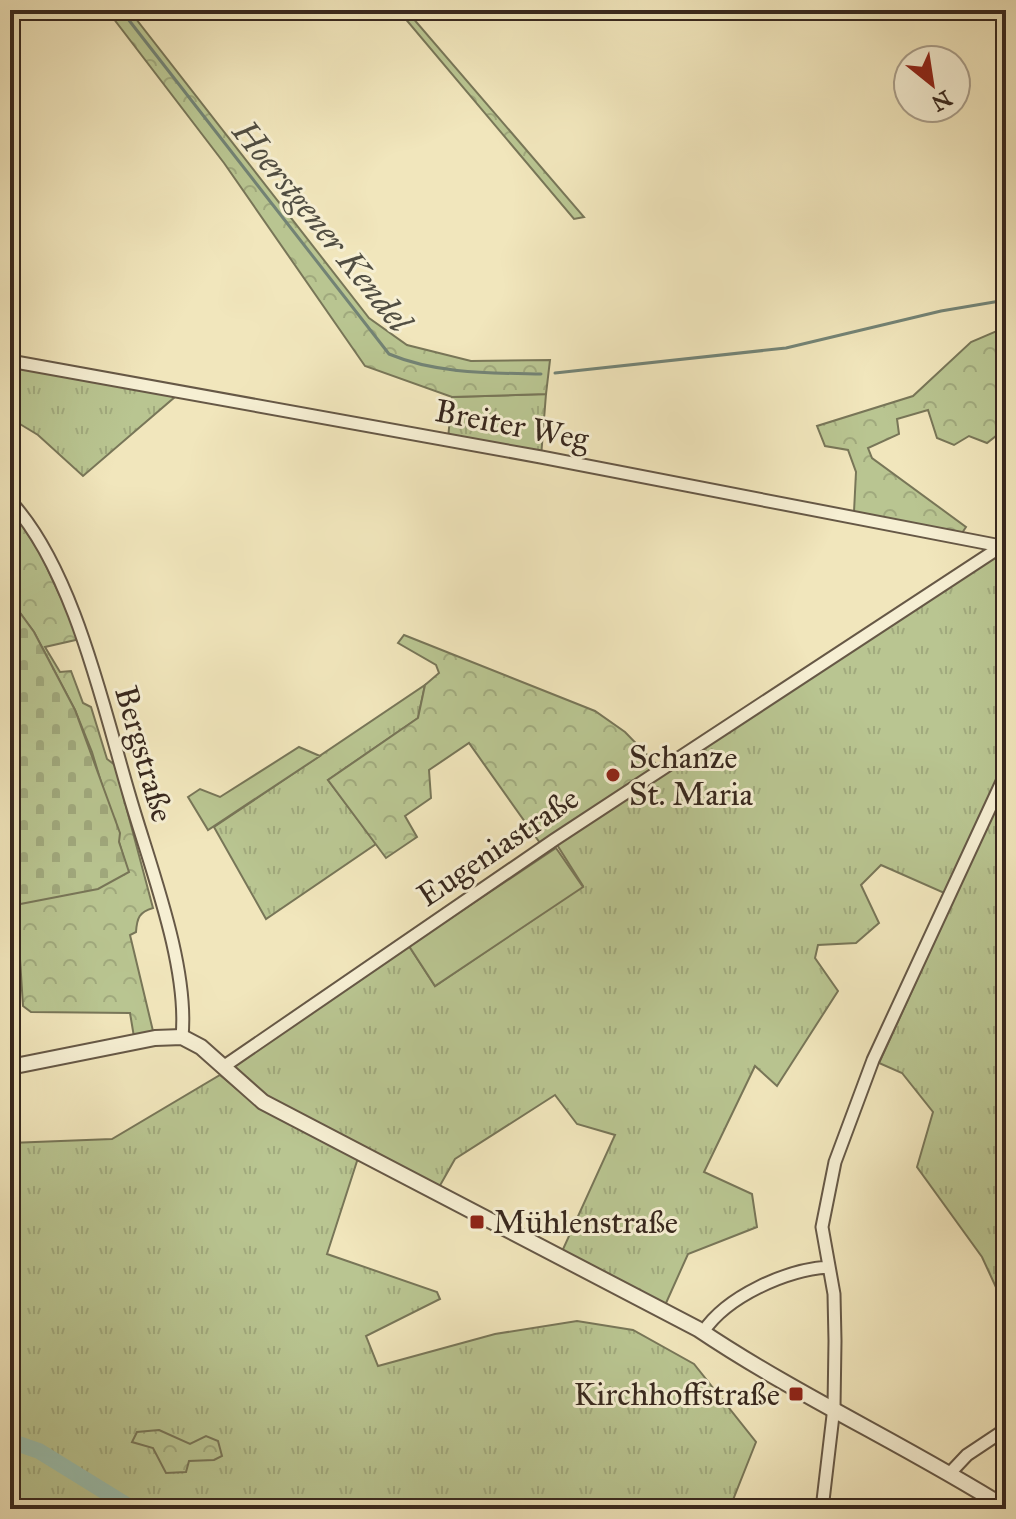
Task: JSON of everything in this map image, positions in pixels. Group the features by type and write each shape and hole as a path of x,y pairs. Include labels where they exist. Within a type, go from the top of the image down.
{"street":[{"name":"Breiter Weg","path":"10,361 359,423 1005,546"},
{"name":"Bergstraße","path":"10,501 29,525 83,637 163,912 181,990 182,1037"},
{"name":"Eugeniastraße","path":"223,1067 554,840 1005,546"},
{"path":"822,1509 834,1407 834,1294 822,1227 835,1162 873,1060 1006,773"},
{"path":"10,1067 155,1038 182,1037 201,1047 263,1102 703,1332 752,1365 834,1407 1006,1508"},
{"path":"703,1332 710,1321 767,1285 810,1268 828,1267"},
{"path":"950,1473 967,1455 1006,1429"}],"green space":[{"path":"107,10 129,10 369,318 407,345 471,361 550,360 546,394 452,397 365,366 224,163"},
{"path":"398,10 406,10 584,217 574,219"},
{"path":"999,330 1006,334 1006,428 987,443 969,436 954,445 937,438 928,410 897,419 899,434 868,448 872,458 966,527 962,533 854,512 856,472 848,450 825,446 817,426 913,396 971,342"},
{"path":"14,367 176,396 83,476 38,435 10,418 10,373"},
{"path":"546,394 541,457 448,439 452,397"},
{"path":"10,506 41,555 80,639 45,647 60,672 71,671 83,703 91,707 107,759 115,765 153,908 142,914 136,932 130,935 153,1031 134,1037 130,1013 31,1012 23,1006 18,928 10,923 10,906 128,872 92,752 75,710 34,632 10,599"},
{"path":"1006,547 1006,773 951,896 881,865 861,885 879,923 856,943 818,945 815,958 838,991 777,1086 755,1066 704,1172 752,1194 757,1227 688,1254 662,1312 559,1258 615,1135 577,1124 555,1095 455,1159 438,1189 269,1100 230,1065 409,946 435,986 583,886 554,840"},
{"path":"10,599 34,632 75,710 120,833 119,842 129,872 98,889 10,906"},
{"path":"404,635 595,711 625,732 660,768 540,843 469,743 429,770 431,798 405,816 417,837 386,858 328,780 418,718 425,685 439,673 436,665 398,643"},
{"path":"425,685 418,718 328,780 376,844 266,919 214,827"},
{"path":"299,747 320,756 208,830 188,797 200,789 220,797"},
{"path":"1006,785 1006,1309 982,1257 917,1167 933,1112 902,1073 879,1063"},
{"path":"556,848 583,887 435,986 409,946"},
{"path":"220,1075 258,1107 358,1158 327,1254 437,1292 440,1299 366,1336 378,1366 495,1334 577,1321 633,1330 694,1364 756,1442 731,1505 741,1509 10,1509 10,1143 112,1139"},
{"path":"159,1430 190,1444 206,1436 218,1441 222,1456 214,1460 189,1461 186,1472 166,1473 153,1448 132,1442 137,1432"}],"waterway":[{"name":"Hoerstgener Kendel","path":"121,10 389,354 445,369 541,374"},
{"name":"Hoerstgener Kendel","path":"555,373 786,348 941,311 1006,300"},
{"path":"10,1441 39,1451 133,1509"}],"place":[{"name":"Schanze St. Maria","path":"613,775"},
{"name":"Mühlenstraße","path":"477,1222"},
{"name":"Kirchhoffstraße","path":"796,1394"}]}
